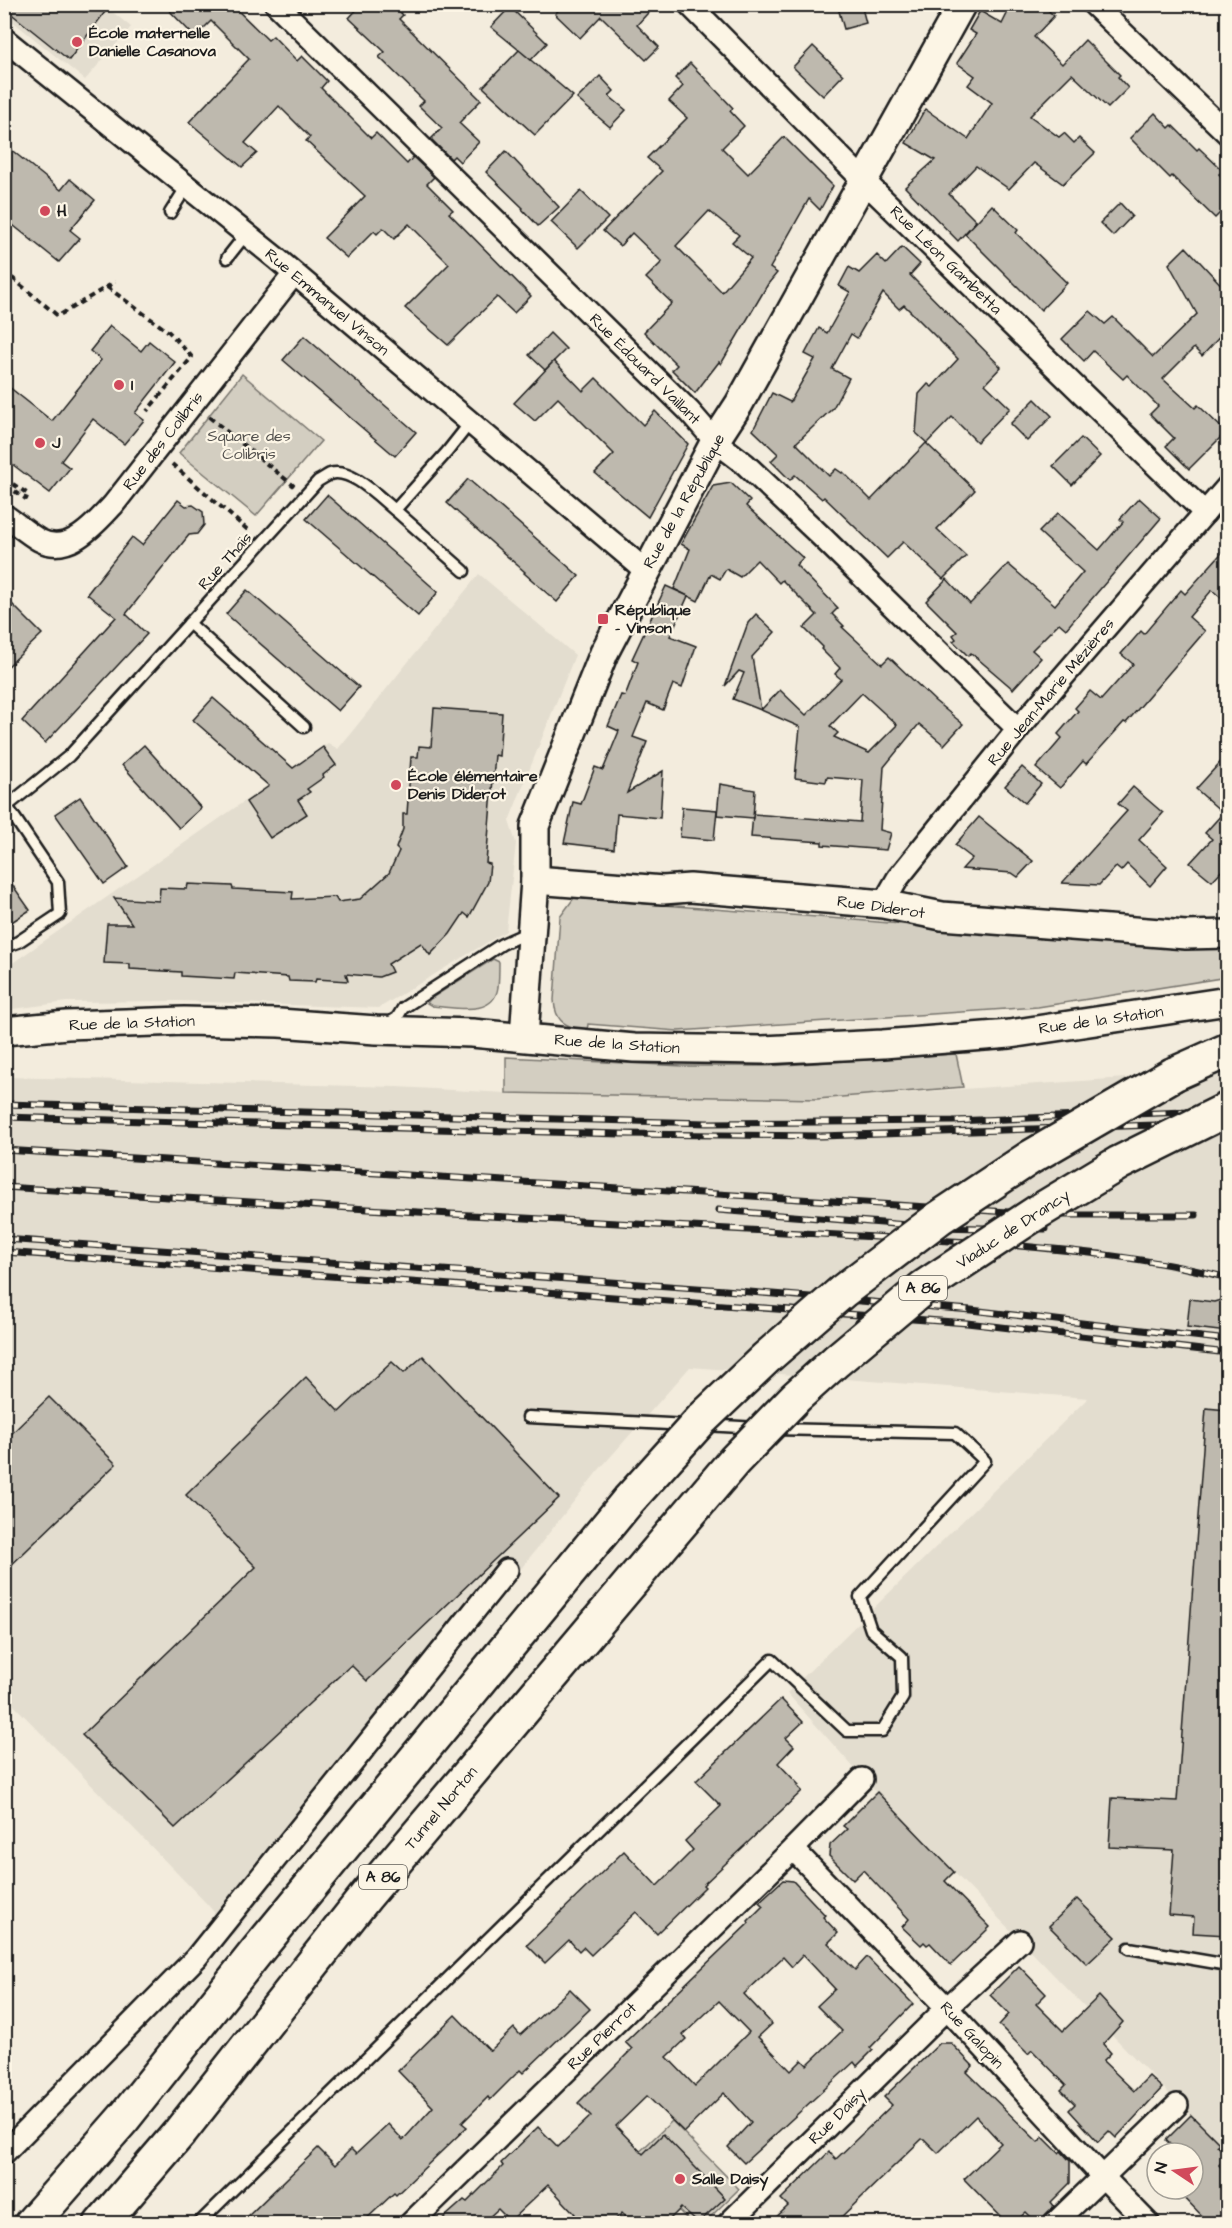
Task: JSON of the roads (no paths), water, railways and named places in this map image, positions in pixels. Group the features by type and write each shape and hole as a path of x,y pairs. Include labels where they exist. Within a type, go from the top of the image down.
{"highway":[{"name":"A 86","path":"31,2223 124,2118 257,1951 628,1501 702,1419 766,1358 843,1291 939,1218 1030,1157 1173,1074 1227,1050"},
{"name":"Viaduc de Drancy","path":"671,1535 734,1461 796,1397 924,1287 1036,1213 1119,1163 1227,1109"},
{"name":"Tunnel Norton","path":"101,2223 180,2132 366,1896 671,1535"}],"street":[{"name":"Rue Édouard Vaillant","path":"276,4 689,411 716,441 745,464 822,537 1018,729"},
{"name":"Rue Léon Gambetta","path":"689,4 864,181 1205,513"},
{"name":"Rue de la République","path":"524,1037 536,879 535,826 604,653 716,441 739,404 962,4"},
{"path":"1094,4 1227,134"},
{"name":"Rue Emmanuel Vinson","path":"4,39 246,234 646,571"},
{"name":"Rue des Colibris","path":"4,515 40,541 57,544 72,541 89,530 113,505 294,274"},
{"name":"Rue Jean-Marie Mézières","path":"883,904 898,878 1018,729 1227,486"},
{"name":"Rue Diderot","path":"536,879 663,890 690,888 883,904 942,916 1186,935 1227,934"},
{"name":"Rue de la Station","path":"4,1031 67,1025 184,1021 279,1023 376,1030 472,1033 634,1048 762,1050 883,1044 1010,1034 1227,1001"},
{"path":"4,2153 196,1958 507,1570"},
{"name":"Rue Pierrot","path":"410,2223 794,1849 862,1779"},
{"name":"Rue Galopin","path":"794,1849 1149,2223"},
{"name":"Rue Daisy","path":"728,2223 947,2008 1020,1941"},
{"path":"1054,2223 1177,2105"}],"lane":[{"path":"170,213 187,186"},
{"path":"227,258 246,234"},
{"path":"395,510 470,423"},
{"name":"Rue Thaïs","path":"6,804 69,756 304,496 318,481 332,473 346,474 360,482 464,571"},
{"path":"189,623 304,726"},
{"path":"4,947 18,942 60,914 58,882 6,804"},
{"path":"376,1030 397,1018 403,1008 502,944 532,931"},
{"path":"198,2223 772,1660 847,1731 882,1731 903,1697 902,1656 871,1630 860,1597 985,1461 955,1433 823,1431 528,1417"},
{"path":"1129,1948 1227,1965"}],"railway":[{"path":"4,1104 707,1123 953,1121 1186,1112 1228,1108"},
{"path":"4,1117 621,1134 821,1136 1228,1121"},
{"path":"4,1150 1058,1215 1196,1215"},
{"path":"4,1187 988,1243 1138,1260 1228,1278"},
{"path":"718,1210 933,1227 1045,1229"},
{"path":"4,1239 725,1290 971,1310 1228,1340"},
{"path":"4,1252 967,1323 1228,1353"}],"place":[{"name":"École maternelle Danielle Casanova","path":"77,42"},
{"name":"H","path":"45,211"},
{"name":"I","path":"119,385"},
{"name":"J","path":"40,443"},
{"name":"République - Vinson","path":"603,619"},
{"name":"École élémentaire Denis Diderot","path":"396,785"},
{"name":"Salle Daisy","path":"680,2179"}],"park label":[{"name":"Square des Colibris","path":"249,445"}]}
